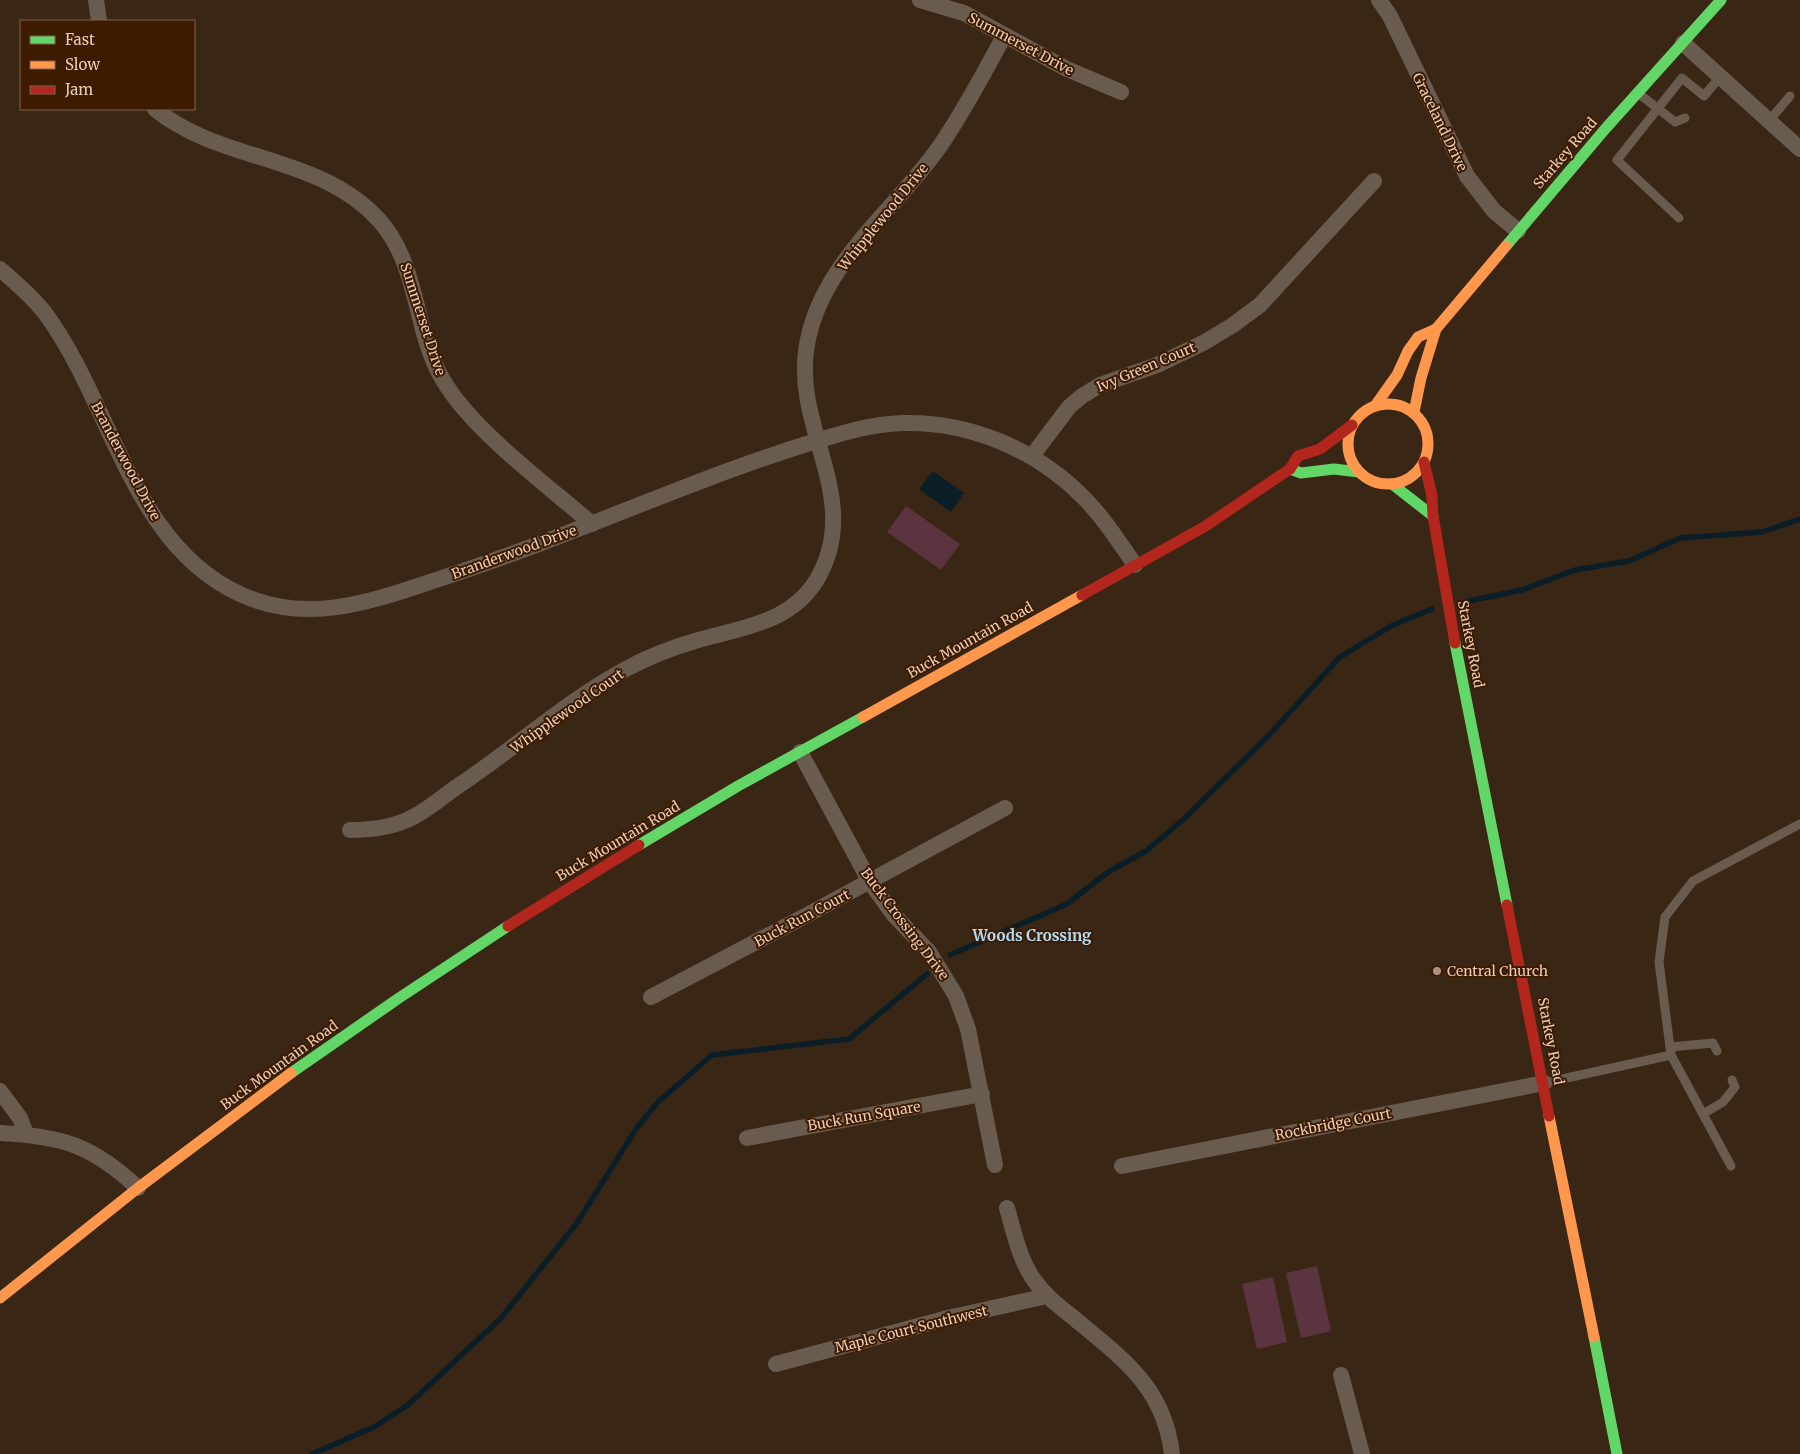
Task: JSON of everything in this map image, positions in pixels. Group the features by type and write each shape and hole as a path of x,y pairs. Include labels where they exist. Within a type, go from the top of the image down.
{"main road":[{"name":"Starkey Road","path":"1414,412 1421,378 1436,329 1518,231 1721,0"},
{"name":"Starkey Road","path":"1375,406 1397,375 1408,351 1418,337 1436,329"},
{"path":"1388,403 1402,406 1414,412 1423,423 1428,436 1428,450 1424,462 1416,473 1405,481 1392,484 1374,481 1359,472 1352,462 1348,450 1348,437 1352,425 1362,413 1375,406 1388,403"},
{"name":"Buck Mountain Road","path":"0,1298 138,1188 283,1079 399,998 561,892 738,786 1212,522 1290,469 1298,456 1320,449 1352,425"},
{"name":"Starkey Road","path":"1424,462 1432,496 1433,516 1456,650 1618,1454"},
{"path":"1290,469 1301,473 1334,469 1359,472"},
{"path":"1392,484 1433,516"}],"street":[{"path":"96,0 99,20"},
{"name":"Summerset Drive","path":"920,0 964,14 1067,69 1121,92"},
{"name":"Graceland Drive","path":"1379,0 1390,16 1471,183 1494,211 1518,231"},
{"name":"Whipplewood Drive","path":"819,441 805,379 805,354 809,329 818,304 856,246 908,188 940,146 972,95 1004,36"},
{"path":"1683,43 1800,149"},
{"name":"Summerset Drive","path":"156,110 203,138 309,173 360,202 384,227 406,264 433,358 442,379 455,398 492,437 592,524"},
{"name":"Ivy Green Court","path":"1032,456 1068,408 1082,396 1100,385 1157,365 1204,342 1233,325 1260,304 1374,181"},
{"name":"Branderwood Drive","path":"0,269 22,288 44,312 66,346 159,525 176,547 196,566 218,582 244,596 277,606 306,609 341,608 369,602 592,524 751,461 864,427 902,423 933,424 974,432 1000,440 1032,456 1062,477 1086,500 1135,565"},
{"name":"Whipplewood Court","path":"350,830 387,827 409,819 492,764 586,693 626,669 667,650 760,624 780,615 798,602 813,585 824,566 832,544 834,520 832,497 819,441"},
{"name":"Buck Crossing Drive","path":"800,752 870,882 894,915 929,952 956,996 968,1029 995,1165"},
{"name":"Buck Run Court","path":"651,996 870,882 1004,808"},
{"name":"Rockbridge Court","path":"1122,1166 1544,1083"},
{"path":"0,1091 20,1118 26,1134"},
{"name":"Buck Run Square","path":"747,1138 982,1094"},
{"path":"0,1133 26,1134 67,1142 90,1151 116,1167 138,1188"},
{"path":"1007,1208 1022,1258 1033,1279 1047,1296 1130,1364 1149,1387 1161,1409 1170,1437 1172,1454"},
{"name":"Maple Court Southwest","path":"776,1364 948,1318 1047,1296"},
{"path":"1341,1376 1362,1454"}],"lane":[{"path":"1679,218 1617,160 1682,78 1701,100 1720,77"},
{"path":"1638,93 1675,122 1685,118"},
{"path":"1768,121 1790,96"},
{"path":"1731,1166 1671,1051 1659,962 1665,916 1693,881 1800,824"},
{"path":"1544,1083 1671,1051 1713,1043 1717,1051"},
{"path":"1703,1114 1723,1102 1735,1087 1732,1080"}],"shaded area":[{"path":"906,506 960,544 941,570 887,532"},
{"path":"1317,1266 1331,1331 1301,1338 1286,1273"},
{"path":"1273,1277 1287,1342 1257,1349 1242,1284"}],"water":[{"path":"933,471 964,493 951,512 919,489"}],"waterway":[{"path":"1464,602 1522,590 1575,570 1629,561 1680,538 1762,532 1800,519"},
{"path":"950,955 1067,904 1108,872 1146,851 1185,818 1270,734 1340,657 1391,626 1432,609"},
{"path":"312,1454 374,1427 408,1405 501,1318 577,1223 636,1129 658,1102 712,1055 849,1039 927,974"}],"traffic: fast":[{"path":"1506,246 1606,128 1721,0"},
{"path":"1290,469 1301,473 1334,469 1359,472"},
{"path":"1392,484 1433,516"},
{"path":"1455,643 1507,905"},
{"path":"639,845 738,786 863,717"},
{"path":"291,1073 399,998 508,926"},
{"path":"1594,1337 1617,1454"}],"traffic: slow":[{"path":"1414,412 1421,378 1436,329 1506,246"},
{"path":"1375,406 1397,375 1408,351 1418,337 1436,329"},
{"path":"1388,404 1403,407 1416,416 1425,429 1428,444 1425,459 1416,472 1403,481 1388,484 1373,481 1360,472 1351,459 1348,444 1351,429 1360,416 1373,407 1388,404"},
{"path":"863,717 1082,595"},
{"path":"0,1298 138,1188 291,1073"},
{"path":"1549,1116 1594,1337"}],"traffic: jam":[{"path":"1082,595 1204,527 1290,469 1298,456 1320,449 1352,425"},
{"path":"1424,462 1432,496 1433,516 1455,643"},
{"path":"508,926 639,845"},
{"path":"1507,905 1549,1116"}],"place":[{"name":"Central Church","path":"1437,971"}],"district":[{"name":"Woods Crossing","path":"1032,935"}]}
